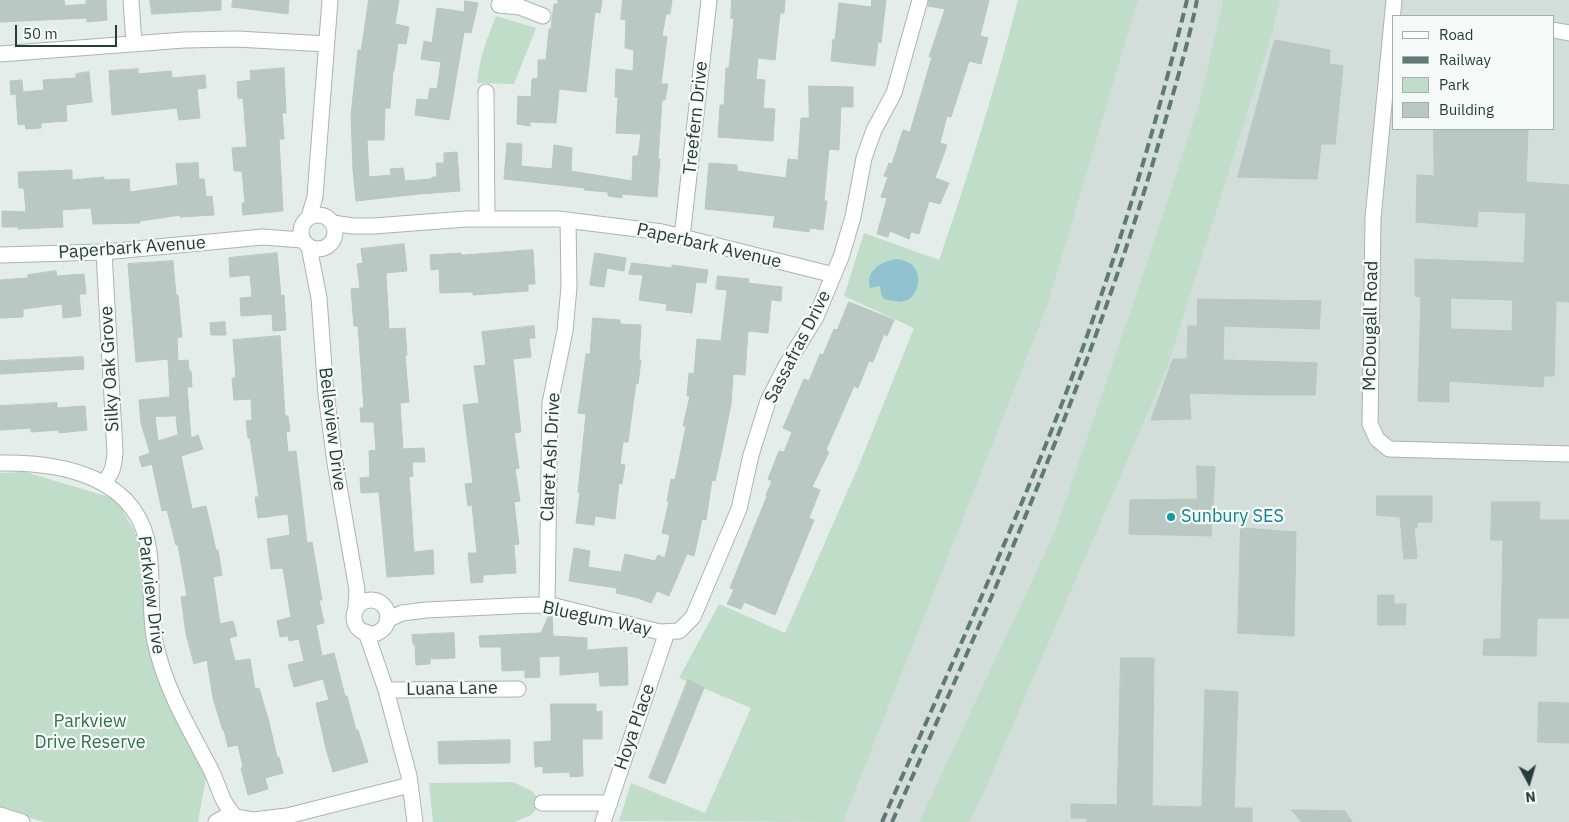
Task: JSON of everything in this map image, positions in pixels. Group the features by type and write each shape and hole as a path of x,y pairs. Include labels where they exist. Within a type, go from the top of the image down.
{"street":[{"path":"131,0 134,44"},
{"name":"Belleview Drive","path":"330,0 315,197 305,232 319,298 326,394 335,463 351,558 357,590 354,613 354,621 357,626 378,618 351,558"},
{"name":"Treefern Drive","path":"682,237 709,0"},
{"name":"Sassafras Drive","path":"673,631 693,617 739,510 751,455 768,401 787,364 816,317 834,275 853,217 864,158 874,130 894,93 920,0"},
{"name":"McDougall Road","path":"1393,15 1394,0"},
{"path":"499,5 521,4 543,16"},
{"name":"McDougall Road","path":"1392,22 1373,218 1370,424 1377,439 1389,449 1569,454"},
{"path":"1554,30 1569,33"},
{"path":"1,53 237,39 326,44"},
{"path":"486,92 487,219"},
{"name":"Belleview Drive","path":"317,169 320,198 330,220"},
{"path":"320,214 330,220 335,227 330,243 313,249 305,232 320,214"},
{"name":"Paperbark Avenue","path":"330,220 352,226 374,226 466,219 568,220 662,232 834,275"},
{"name":"Claret Ash Drive","path":"547,606 550,403 565,331 569,287 568,220"},
{"name":"Paperbark Avenue","path":"330,243 352,232 374,226"},
{"name":"Paperbark Avenue","path":"0,255 104,252 305,232"},
{"name":"Belleview Drive","path":"319,298 330,243"},
{"name":"Silky Oak Grove","path":"104,252 115,452 110,476 104,482"},
{"name":"Parkview Drive","path":"0,463 27,463 70,470 104,482 126,499 141,520 149,550 154,640 163,675 181,715 212,772 224,802 232,813"},
{"name":"Bluegum Way","path":"356,607 360,603 369,600 378,618 426,610 547,606 660,632 673,631"},
{"path":"378,618 378,664 410,785 415,822"},
{"name":"Hoya Place","path":"604,822 673,631"},
{"name":"Luana Lane","path":"386,690 518,689"},
{"path":"216,822 232,813 234,817 253,820 287,816 410,785"},
{"path":"542,803 610,803"},
{"path":"0,815 22,822"}],"shaded area":[{"path":"1138,0 1223,0 1199,104 1055,531 919,822 843,822 1047,307"},
{"path":"1280,0 1569,0 1569,822 969,822 979,804 1167,369 1273,31"}],"green space":[{"path":"1018,0 1138,0 1047,307 843,822 619,821 631,783 705,813 751,708 679,678 719,604 785,633 859,465 914,328 844,296 864,233 939,260 981,131"},
{"path":"1223,0 1280,0 1273,31 1167,369 979,804 969,822 919,822 1055,531 1199,104"},
{"path":"496,16 536,28 514,84 477,83 482,57"},
{"name":"Parkview Drive Reserve","path":"25,472 116,499 145,550 161,668 206,778 198,822 45,822 0,810 0,473"},
{"path":"513,782 532,791 542,803 531,815 515,822 433,822 429,783"}],"water":[{"path":"897,259 911,264 915,268 918,277 915,292 902,302 884,299 880,286 870,288 869,282 872,271 881,264"}],"building":[{"path":"0,0 64,0 65,6 86,4 86,0 106,0 107,20 87,22 87,18 0,22"},
{"path":"150,0 221,0 221,10 152,14"},
{"path":"233,0 289,0 288,14 232,7"},
{"path":"369,0 399,0 395,24 409,27 406,44 398,43 393,71 390,108 385,108 384,140 367,140 369,177 391,175 390,169 403,168 405,181 432,179 432,177 437,177 436,163 444,163 444,153 457,152 460,191 356,201 351,115 358,50 361,50"},
{"path":"558,0 602,0 600,13 595,12 586,92 559,89 556,123 530,122 530,126 517,124 518,96 531,97 532,79 538,78 538,60 546,60 554,4 558,4"},
{"path":"623,0 672,0 670,14 666,14 662,36 667,37 661,84 668,84 665,100 662,100 657,197 622,194 622,198 608,196 608,192 584,190 585,188 504,179 507,143 522,144 521,166 552,169 554,145 572,148 571,171 632,181 633,156 638,156 641,134 616,133 618,97 615,97 616,69 633,71 634,50 625,48 626,20 621,19"},
{"path":"732,0 785,0 784,13 780,13 775,60 758,58 756,79 765,80 763,108 775,109 773,141 718,137 720,105 724,105 726,68 729,68 734,19 731,18"},
{"path":"872,0 886,0 881,43 878,42 875,66 831,61 839,3 871,7"},
{"path":"929,0 989,0 980,36 988,38 981,64 969,61 951,117 947,116 940,143 947,145 935,178 949,183 940,204 929,201 919,234 911,232 909,239 890,231 888,237 877,234 887,198 881,197 888,177 884,176 889,163 892,164 903,130 910,132 932,57 929,57 945,9 928,6"},
{"path":"465,1 478,3 471,33 464,32 449,120 415,115 417,99 428,100 430,88 437,89 441,62 421,59 424,41 432,43 437,8 464,12"},
{"path":"1275,40 1330,50 1329,64 1343,66 1335,144 1321,144 1317,179 1238,177"},
{"path":"284,68 286,113 282,113 284,139 279,139 283,211 243,215 242,203 245,203 242,171 234,171 232,148 247,147 243,98 238,99 237,82 251,80 250,71"},
{"path":"138,69 138,74 171,71 172,78 205,75 206,88 197,89 200,118 179,120 177,108 112,115 109,71"},
{"path":"89,72 92,102 66,105 67,121 41,123 41,128 26,129 25,124 18,125 16,94 11,95 10,81 22,80 23,92 44,90 43,80 76,78 76,74"},
{"path":"809,86 853,87 853,107 841,107 839,150 829,149 824,201 827,201 823,230 810,228 809,232 773,227 775,216 705,209 709,163 737,165 737,171 786,178 788,159 798,160 801,118 809,118"},
{"path":"1434,130 1528,130 1526,182 1569,185 1569,302 1556,301 1554,376 1544,376 1543,387 1449,381 1449,402 1418,401 1421,297 1415,296 1415,259 1524,263 1526,213 1478,211 1477,227 1416,222 1417,175 1434,176","holes":["1451,298 1513,300 1512,331 1451,329"]},
{"path":"198,163 199,179 204,179 206,197 212,196 214,215 180,217 180,215 140,221 140,223 93,224 91,208 62,210 63,227 18,229 18,227 2,227 2,211 26,212 24,188 19,188 18,172 72,170 72,180 104,177 104,180 129,179 130,192 178,185 176,164"},
{"path":"404,244 407,271 386,273 389,329 405,328 409,402 400,403 403,449 424,448 425,462 412,462 413,476 409,477 414,552 433,550 434,574 387,577 379,492 361,493 360,478 370,477 369,451 376,450 374,422 361,422 360,408 364,408 358,326 354,326 351,289 360,288 357,264 363,263 361,249"},
{"path":"533,250 535,284 528,284 528,291 473,295 473,292 440,293 439,269 431,270 430,255 461,253 461,255"},
{"path":"277,253 281,296 284,295 286,330 273,331 272,314 241,316 240,298 252,297 250,275 230,277 229,258"},
{"path":"595,253 626,258 624,271 607,268 604,287 590,285"},
{"path":"173,261 182,337 177,338 178,361 188,360 192,387 187,387 191,438 198,435 203,449 181,456 192,509 206,506 216,550 218,550 222,575 213,577 220,624 233,621 237,636 229,638 235,661 250,659 255,689 259,688 283,773 265,778 268,789 248,795 241,768 243,767 238,745 228,747 223,731 213,698 207,660 194,664 186,634 181,597 187,596 178,545 176,545 167,510 162,511 152,464 142,467 139,457 150,453 141,423 139,400 170,397 168,359 136,362 128,264","holes":["176,416 178,435 158,441 155,417"]},
{"path":"632,263 672,268 672,265 708,270 706,283 696,282 692,313 666,310 667,304 639,300 643,275 629,274"},
{"path":"56,271 57,276 84,274 86,294 79,294 81,316 63,318 62,304 23,309 23,317 0,318 0,280 28,278 28,275"},
{"path":"718,276 749,279 748,283 782,287 781,301 771,300 768,333 748,331 745,375 733,374 731,404 723,444 715,481 712,480 706,520 702,519 694,556 687,554 669,596 657,591 651,603 616,593 617,588 569,581 574,548 590,551 588,567 621,572 625,554 655,561 658,555 665,558 670,535 662,533 669,501 667,501 671,479 675,480 686,426 683,426 690,396 687,396 689,373 694,374 697,339 721,341 727,290 716,289"},
{"path":"1198,299 1321,301 1319,329 1224,326 1223,360 1317,363 1315,395 1189,393 1191,419 1151,420 1173,359 1187,359 1188,326 1197,326"},
{"path":"849,302 894,320 887,336 884,334 873,362 869,361 858,388 854,386 826,450 829,452 812,487 820,490 809,518 814,520 775,615 744,602 741,609 727,604 734,590 730,588 772,481 768,479 779,451 784,452 792,432 783,428 804,379 809,381 820,354 823,355 834,329 837,330"},
{"path":"593,318 620,320 620,324 641,325 639,360 641,360 638,384 636,383 628,442 623,442 620,464 625,465 622,484 619,483 615,519 595,516 594,525 576,523 586,414 578,413 586,354 590,354"},
{"path":"225,322 226,335 211,335 210,323"},
{"path":"534,326 535,338 529,338 531,357 513,359 521,432 514,433 519,468 515,469 520,501 514,502 519,544 514,545 516,573 483,575 483,582 471,583 468,553 477,553 472,505 468,506 465,484 473,483 463,405 479,403 474,366 486,365 482,332"},
{"path":"280,336 285,416 288,416 290,431 286,432 288,452 296,451 307,543 312,542 322,600 319,600 324,623 316,625 322,656 334,653 345,696 347,696 356,730 358,730 368,762 333,772 316,703 329,700 323,679 294,687 288,665 304,661 299,639 289,641 288,636 280,637 277,621 291,617 283,568 271,569 267,539 290,535 288,514 258,518 255,497 259,497 246,421 252,420 251,399 234,400 232,378 236,378 233,340"},
{"path":"83,357 84,369 0,374 0,361"},
{"path":"57,403 57,408 85,406 87,430 59,433 59,430 31,432 31,428 0,430 0,406"},
{"name":"Sunbury SES","path":"1197,466 1215,467 1211,536 1129,534 1130,500 1197,499"},
{"path":"1377,496 1432,496 1432,522 1417,522 1417,528 1414,528 1417,558 1404,559 1400,517 1377,515"},
{"path":"1492,502 1540,502 1539,520 1569,520 1569,618 1537,618 1536,656 1483,655 1484,639 1501,639 1503,540 1491,540"},
{"path":"1241,528 1296,532 1294,636 1238,633"},
{"path":"1378,595 1394,595 1394,604 1406,604 1405,625 1378,625"},
{"path":"549,615 552,615 553,636 587,638 587,650 627,647 628,685 600,686 599,672 560,675 560,656 539,657 540,677 525,678 525,670 502,671 501,647 480,647 479,636 541,633"},
{"path":"454,633 455,658 430,659 430,664 416,665 415,645 413,644 412,635"},
{"path":"1121,658 1154,658 1152,806 1202,807 1205,690 1238,692 1234,808 1252,808 1252,822 1087,822 1087,818 1071,818 1071,804 1117,805"},
{"path":"688,680 704,688 665,784 649,778"},
{"path":"1539,702 1569,703 1569,743 1538,742"},
{"path":"551,704 596,704 596,712 602,711 602,739 582,739 583,776 570,777 570,772 543,773 543,766 535,767 534,742 551,741"},
{"path":"510,740 510,763 439,764 438,742"},
{"path":"1292,810 1345,811 1352,822 1302,822"}],"railway":[{"path":"882,822 1003,547 1042,454 1085,343 1140,173 1187,0"},
{"path":"892,822 1001,574 1036,490 1101,321 1157,149 1197,0"}],"place":[{"name":"Sunbury SES","path":"1171,517"}]}
